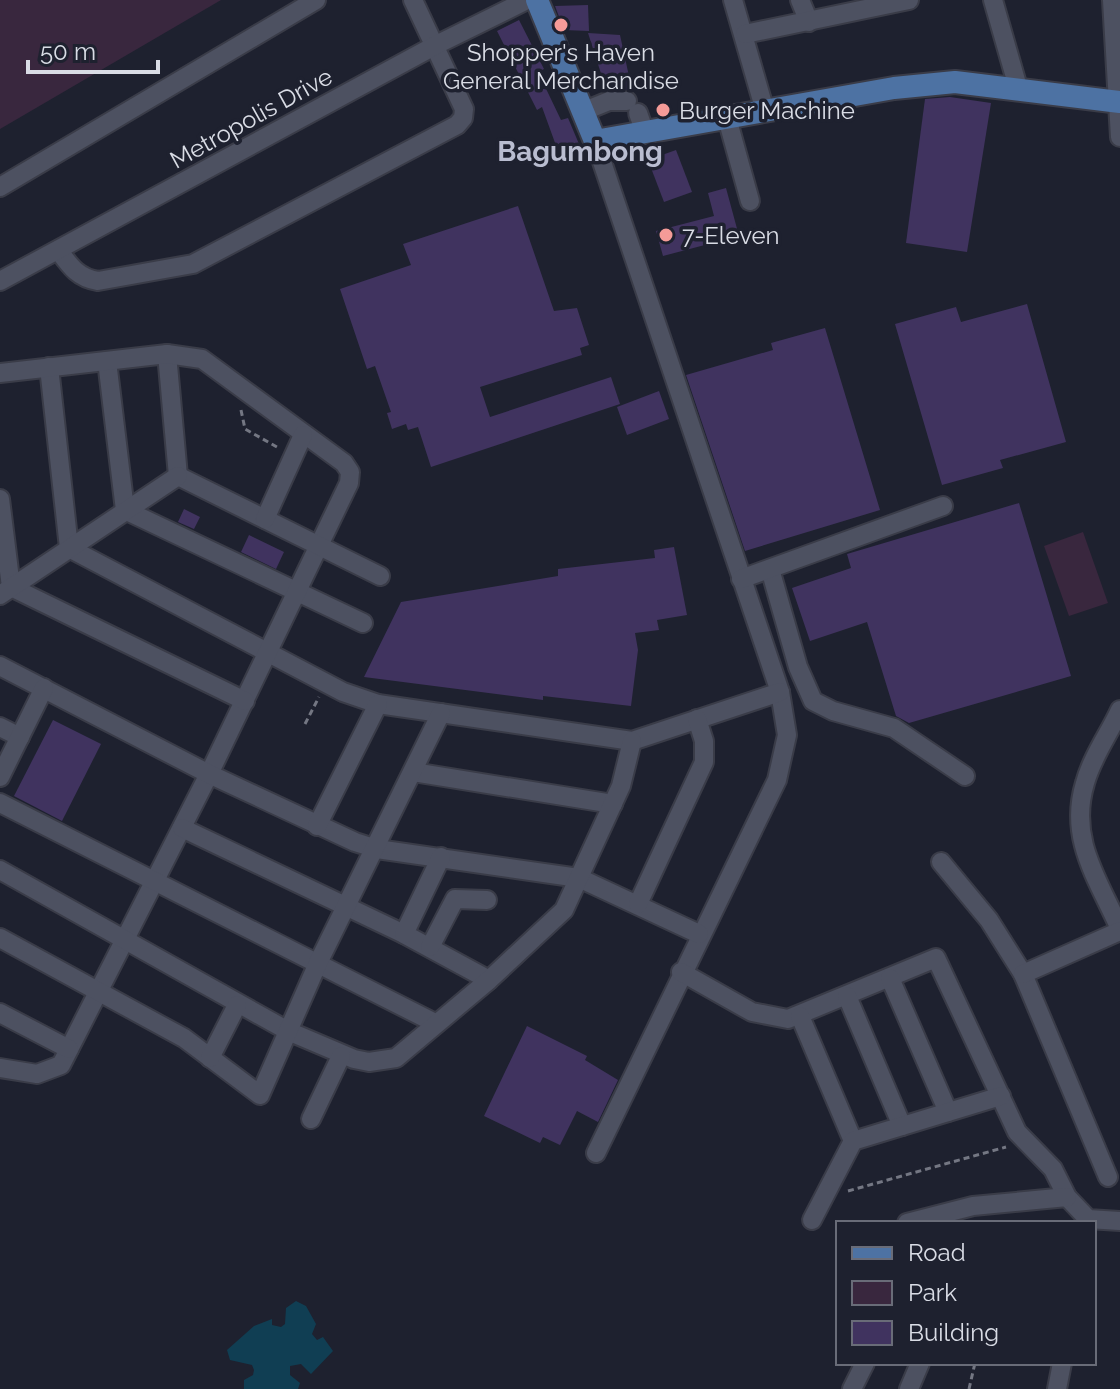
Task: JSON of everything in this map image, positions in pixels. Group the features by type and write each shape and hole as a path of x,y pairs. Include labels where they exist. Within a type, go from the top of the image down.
{"main road":[{"path":"537,0 595,141 637,116 727,118 894,88 955,82 1118,101"}],"street":[{"path":"0,187 316,0"},
{"path":"59,251 74,271 85,279 98,281 193,264 457,125 463,118 464,109 413,0"},
{"name":"Metropolis Drive","path":"0,281 436,45 527,0"},
{"path":"733,0 765,111"},
{"path":"800,0 809,22"},
{"path":"745,34 809,22 874,4 909,0"},
{"path":"993,0 1019,91"},
{"path":"1112,0 1120,137"},
{"path":"582,112 609,101 637,116"},
{"path":"727,118 750,201"},
{"path":"595,141 780,692 787,735 777,780 699,934 596,1153"},
{"path":"167,354 178,476"},
{"path":"0,373 167,354 202,359 350,472 349,483 270,652 61,1065 37,1074 0,1068"},
{"path":"107,361 125,510"},
{"path":"49,367 69,548"},
{"path":"265,519 303,435"},
{"path":"5,591 178,476"},
{"path":"178,476 380,576"},
{"path":"0,499 5,591"},
{"path":"741,579 943,506"},
{"path":"125,510 363,623"},
{"path":"69,548 326,683 378,704 632,741 780,692"},
{"path":"770,569 798,667 813,701 833,711 894,728 965,776"},
{"path":"5,591 245,701"},
{"path":"0,666 317,826 377,849 579,878 699,934"},
{"path":"0,777 44,688"},
{"path":"317,826 378,704"},
{"path":"1023,974 1120,930 1080,838 1079,812 1085,780 1120,710"},
{"path":"0,938 184,1038 260,1095 318,963 377,849 441,713"},
{"path":"638,904 704,762 704,741 697,719"},
{"path":"0,727 20,737"},
{"path":"0,870 288,1031 341,1056 369,1062 396,1058 552,924 579,878 613,804 627,771 632,741"},
{"path":"413,772 613,804"},
{"path":"0,803 435,1023"},
{"path":"182,828 404,934 489,980"},
{"path":"404,934 441,857"},
{"path":"941,862 989,920 1023,974 1108,1177"},
{"path":"430,947 455,899 487,900"},
{"path":"681,972 764,1017 788,1019 936,958 1025,1141 1053,1169 1067,1197 1087,1221 1120,1221"},
{"path":"890,978 948,1112"},
{"path":"847,996 902,1126"},
{"path":"210,1058 237,1005"},
{"path":"0,1013 69,1049"},
{"path":"800,1016 853,1141"},
{"path":"311,1119 341,1056"},
{"path":"812,1220 853,1141 1001,1096"},
{"path":"921,1221 950,1217 991,1203 1067,1197"},
{"path":"852,1389 864,1365"},
{"path":"909,1389 919,1365"},
{"path":"1057,1389 1062,1365"}],"path":[{"path":"234,382 245,429 294,457"},
{"path":"305,724 326,683"},
{"path":"825,1197 1025,1141"},
{"path":"969,1389 975,1365"}],"green space":[{"path":"0,0 221,0 0,129"},
{"path":"1083,532 1108,603 1069,616 1044,546"}],"water":[{"path":"296,1301 306,1306 316,1324 312,1334 317,1340 323,1337 333,1351 311,1374 301,1364 290,1366 290,1375 300,1383 298,1389 244,1389 244,1380 253,1375 252,1365 230,1360 227,1350 254,1326 272,1319 272,1325 281,1327 285,1324 286,1308"}],"building":[{"path":"588,5 589,31 564,30 555,6"},
{"path":"519,20 544,69 538,72 561,120 568,118 579,144 558,151 542,107 537,110 497,31"},
{"path":"588,33 620,35 632,90 615,89 613,83 605,86"},
{"path":"950,97 991,103 967,252 906,243 925,99"},
{"path":"676,150 692,192 664,202 648,160"},
{"path":"726,188 739,236 663,256 656,231 714,216 708,193"},
{"path":"518,206 554,311 577,308 589,345 580,348 582,355 480,387 490,417 611,377 620,404 431,467 418,427 408,430 406,424 392,429 387,413 391,412 375,366 367,369 340,289 411,265 403,244"},
{"path":"1027,304 1066,442 1000,460 1003,468 942,485 895,324 956,307 961,322"},
{"path":"825,328 880,510 745,551 686,375 773,350 771,343"},
{"path":"659,391 669,419 627,435 617,407"},
{"path":"1019,503 1071,676 909,723 896,716 867,622 810,641 792,588 851,568 847,554"},
{"path":"184,509 200,517 194,529 178,522"},
{"path":"249,535 284,552 276,569 241,552"},
{"path":"674,547 687,615 657,620 659,630 635,633 638,650 631,706 543,696 543,700 364,677 401,602 558,576 558,569 655,558 654,550"},
{"path":"53,720 101,744 62,821 14,796"},
{"path":"527,1026 587,1056 585,1060 618,1080 598,1122 577,1111 560,1145 543,1137 540,1143 484,1116"}],"place":[{"name":"Shopper's Haven General Merchandise","path":"561,25"},
{"name":"Burger Machine","path":"663,110"},
{"name":"7-Eleven","path":"666,235"}],"district":[{"name":"Bagumbong","path":"580,151"}]}
